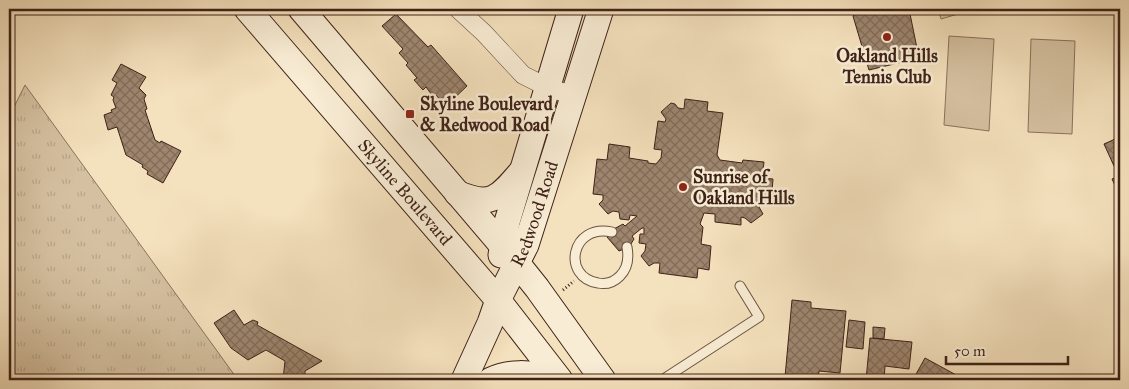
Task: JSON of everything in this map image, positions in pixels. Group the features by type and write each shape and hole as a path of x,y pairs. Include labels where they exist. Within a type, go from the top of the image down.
{"main road":[{"name":"Skyline Boulevard","path":"247,9 498,300 560,380"},
{"path":"301,9 537,288 603,380"},
{"name":"Redwood Road","path":"464,380 490,323 498,300 509,254 523,170 571,9"},
{"name":"Redwood Road","path":"509,254 526,244 601,9"},
{"path":"457,193 472,200 491,200 506,189 523,170"},
{"path":"491,380 509,373 528,374 548,380"}],"street":[{"path":"458,9 484,33 523,75 547,87 574,96"}],"lane":[{"path":"612,232 604,230 595,231 586,235 580,241 575,259 582,274 591,281 610,283 624,272 628,264 627,247"},
{"path":"662,380 759,317 740,286"}],"green space":[{"path":"938,9 975,9 941,19"},
{"path":"949,36 994,39 989,131 944,125"},
{"path":"1031,39 1075,41 1072,134 1028,132"},
{"path":"25,85 238,380 9,380 9,117"}],"building":[{"name":"Oakland Hills Tennis Club","path":"859,9 909,9 919,58 869,70 853,16"},
{"path":"396,14 428,47 431,45 467,86 446,106 434,93 432,95 426,87 423,90 414,80 417,78 399,53 403,49 382,26"},
{"path":"121,64 146,77 139,88 146,95 144,99 147,109 145,110 155,140 181,151 163,183 147,174 148,171 142,167 143,165 126,155 117,127 108,130 104,115 116,108 113,100 114,97 111,95 117,83 112,80"},
{"name":"Sunrise of Oakland Hills","path":"685,99 708,102 707,111 723,113 717,155 720,160 742,163 743,160 764,162 762,178 773,179 771,203 760,202 759,207 763,214 751,223 741,217 741,225 715,222 715,214 704,213 700,224 703,227 701,244 711,246 709,270 698,268 697,278 659,273 660,263 654,263 649,266 641,256 645,251 646,244 639,243 640,234 644,234 644,228 632,236 634,239 629,247 619,251 607,237 614,229 623,224 625,226 637,216 630,215 629,220 620,219 619,212 613,211 608,214 599,204 603,200 603,195 593,194 597,159 607,160 609,144 630,147 629,158 656,164 661,158 662,150 654,149 658,121 665,122 666,119 661,112 671,103 675,104 678,108 684,109"},
{"path":"1120,133 1120,163 1114,166 1104,144 1113,140"},
{"path":"1120,176 1120,196 1112,179"},
{"path":"792,300 811,302 811,308 846,311 840,373 819,371 818,380 785,377"},
{"path":"234,310 244,325 253,320 258,322 257,325 322,361 305,371 305,380 283,380 285,361 266,350 248,360 231,348 214,323"},
{"path":"849,320 865,322 863,349 846,347"},
{"path":"873,327 885,328 884,339 873,338"},
{"path":"870,338 912,342 909,369 885,366 884,380 866,380"},
{"path":"925,358 958,376 956,380 923,380 915,376"}],"place":[{"name":"Oakland Hills Tennis Club","path":"887,37"},
{"name":"Skyline Boulevard & Redwood Road","path":"410,114"},
{"name":"Sunrise of Oakland Hills","path":"683,187"}]}
